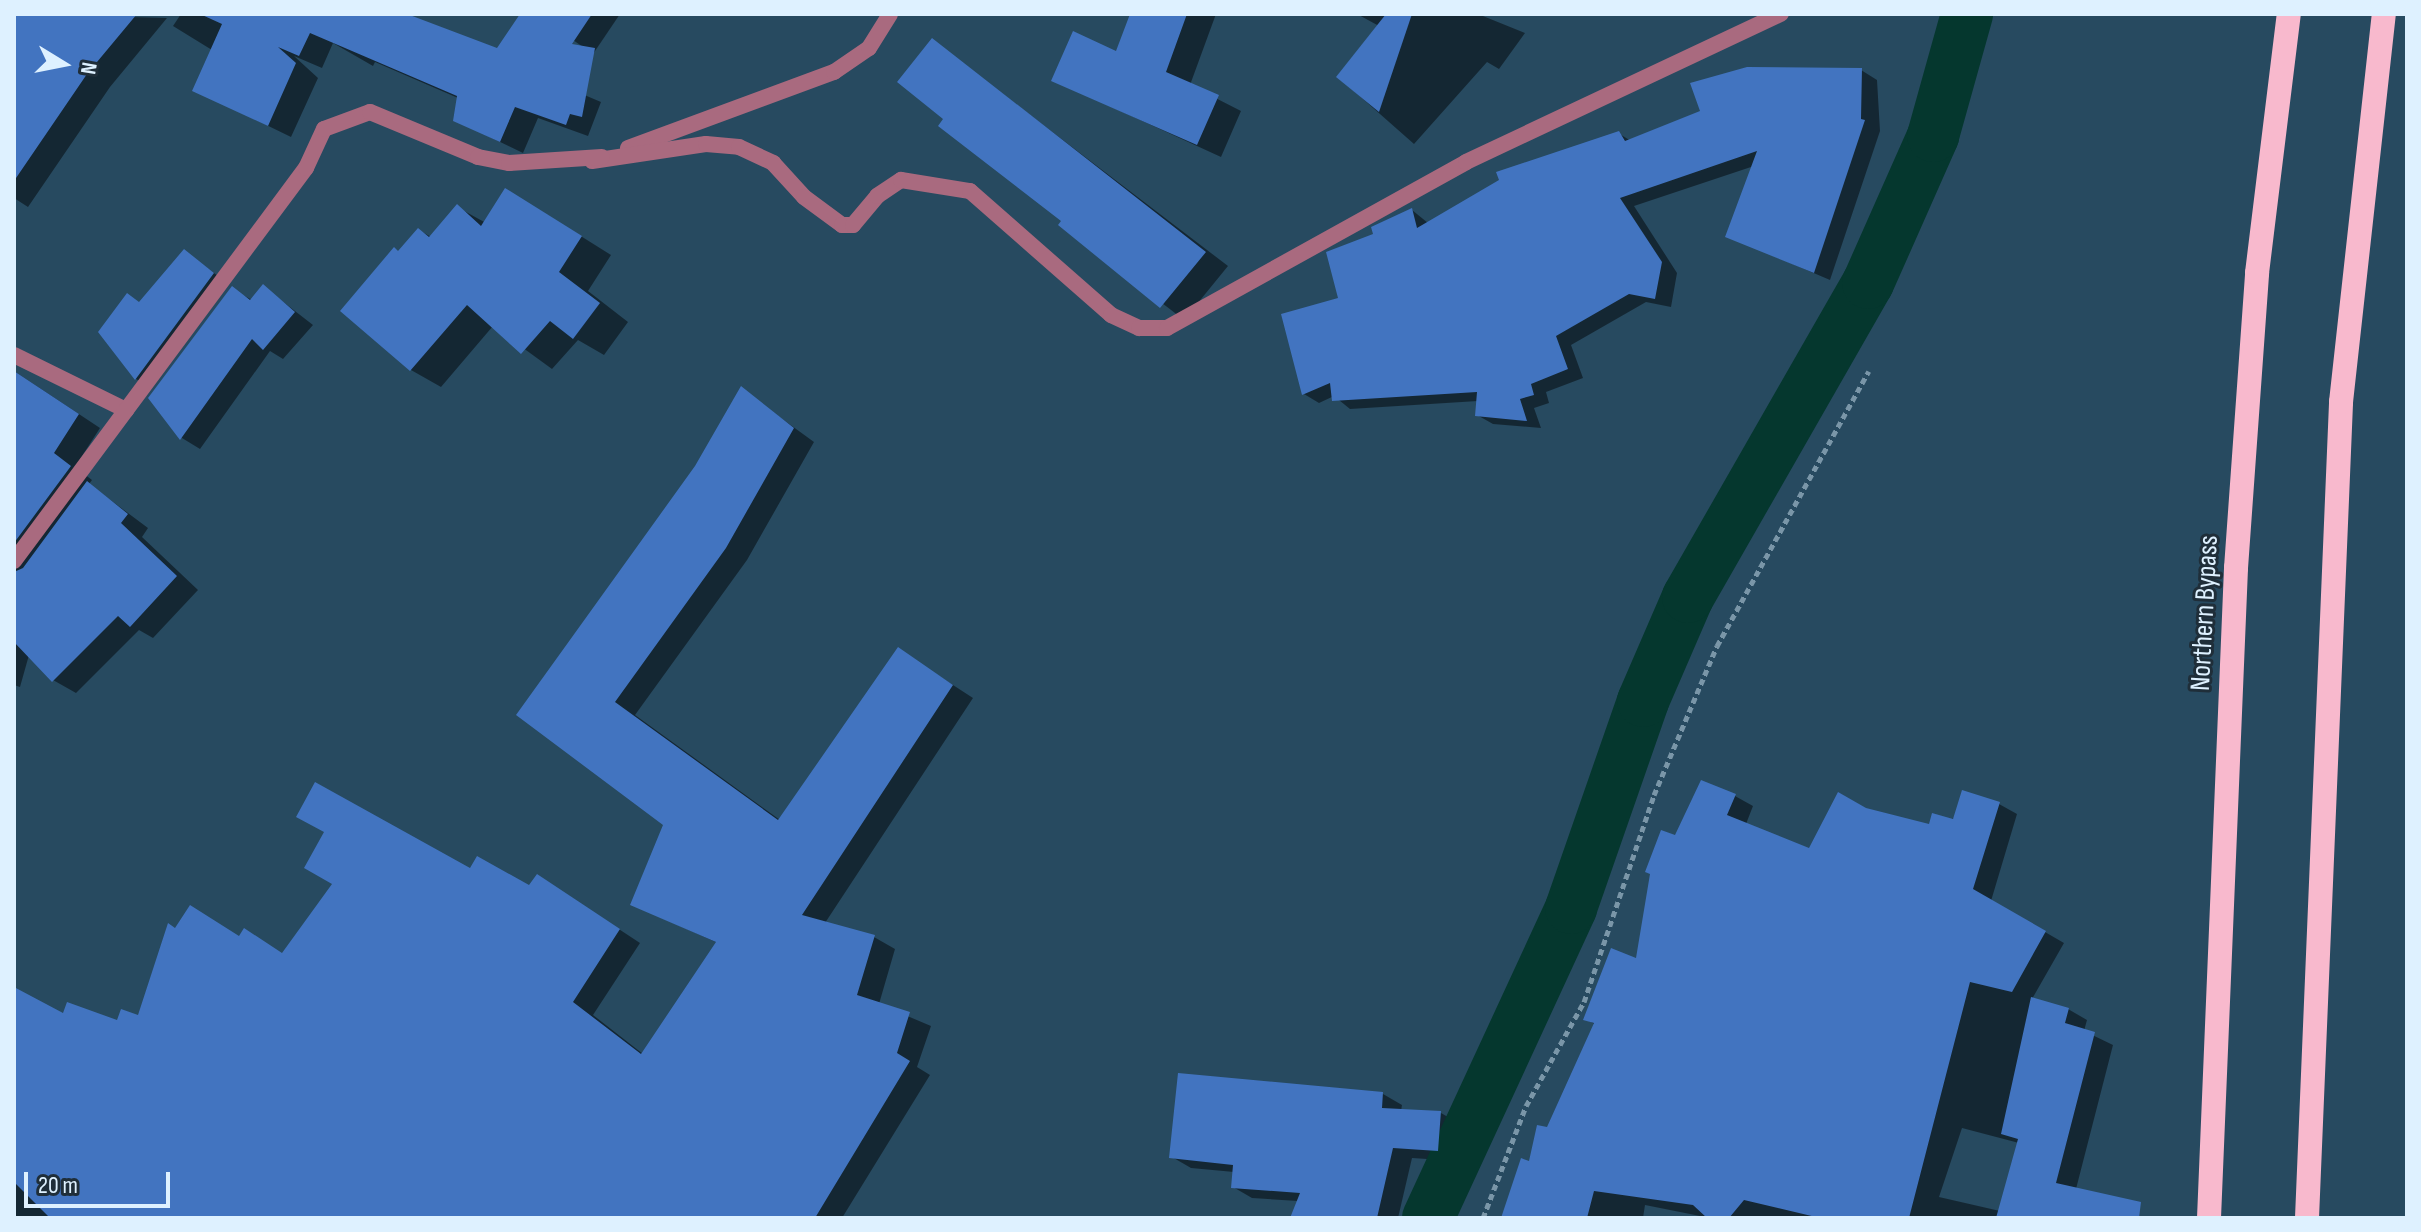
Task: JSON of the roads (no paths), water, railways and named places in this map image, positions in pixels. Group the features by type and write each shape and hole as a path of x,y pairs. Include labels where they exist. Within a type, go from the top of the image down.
{"highway":[{"name":"Northern Bypass","path":"2209,1218 2237,552 2257,273 2289,14"},
{"path":"2307,1218 2341,402 2384,14"}],"street":[{"path":"592,161 834,72 869,48 890,14"},
{"path":"14,561 306,168 324,129 370,112 478,157 509,163 592,161 706,144 739,147 773,163 804,197 842,225 853,225 877,196 901,180 970,191 1111,315 1139,328 1167,328 1466,162 1781,14"},
{"path":"14,355 126,410"}],"waterway":[{"path":"1428,1218 1571,908 1643,701 1688,597 1868,283 1933,136 1967,14"}]}
